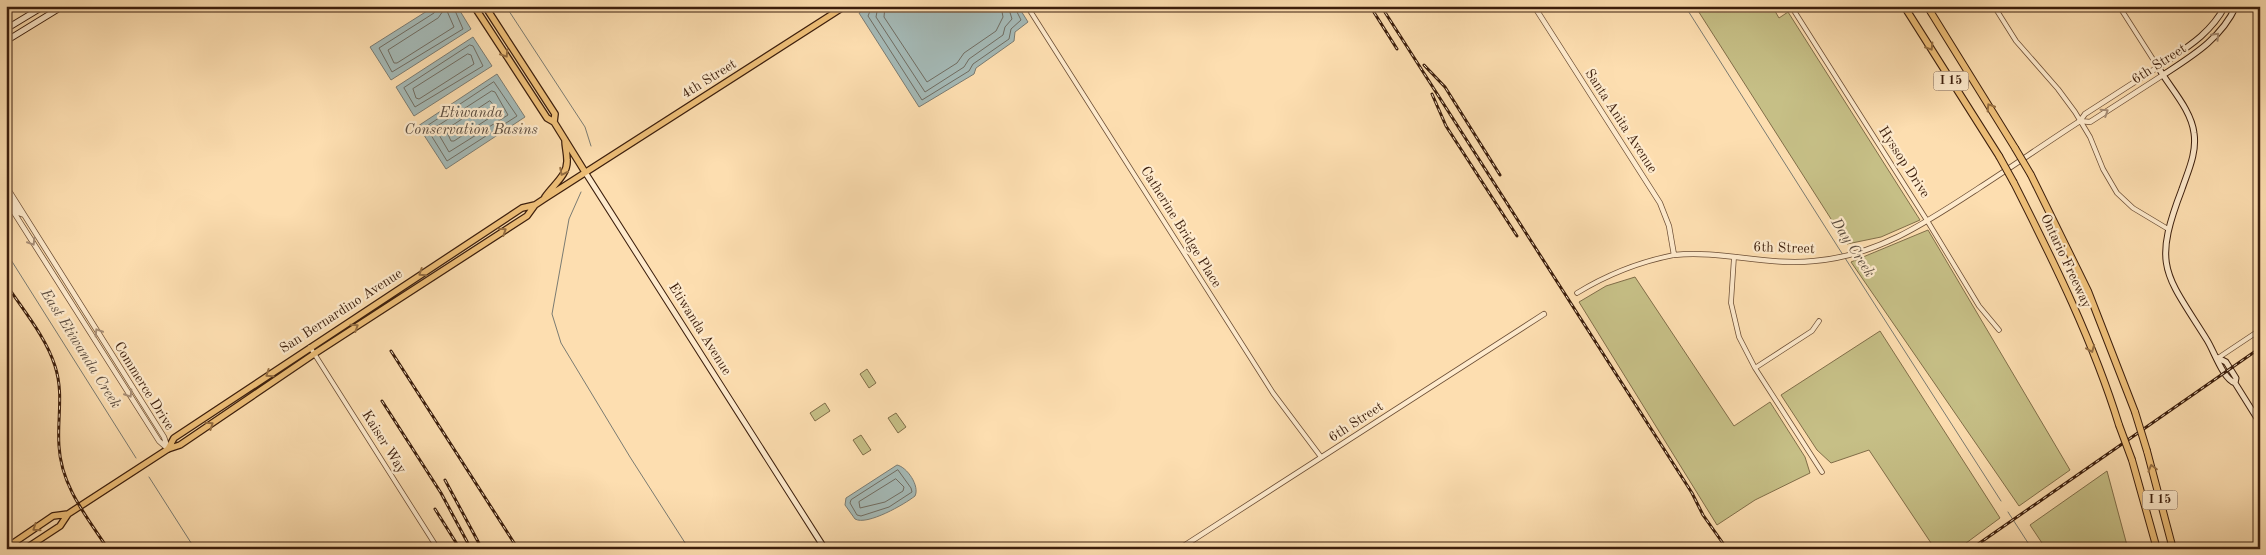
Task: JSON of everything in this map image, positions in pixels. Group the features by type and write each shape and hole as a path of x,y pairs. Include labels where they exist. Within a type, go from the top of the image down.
{"highway":[{"name":"Ontario Freeway","path":"1904,6 1999,156 2058,271 2108,390 2132,460 2157,549"},
{"name":"Ontario Freeway","path":"1927,6 2016,148 2088,291 2135,412 2174,549"}],"main road":[{"path":"6,29 44,6"},
{"path":"6,41 63,6"},
{"name":"Etiwanda Avenue","path":"474,6 547,118 554,122 825,549"},
{"name":"Etiwanda Avenue","path":"484,6 555,114 554,122"},
{"name":"4th Street","path":"586,172 845,6"},
{"name":"6th Street","path":"2158,67 2208,32 2225,6"},
{"name":"6th Street","path":"2163,75 2209,43 2222,29 2236,6"},
{"path":"2158,67 2187,112 2194,132 2195,143 2191,164 2168,229 2164,258 2167,275 2218,358 2224,373 2230,382 2235,383 2260,423"},
{"path":"544,199 565,171 568,158 565,152 565,140"},
{"name":"San Bernardino Avenue","path":"168,449 174,438 310,346 522,208 544,199 586,172"},
{"name":"San Bernardino Avenue","path":"25,549 60,526 68,514 168,449 180,446 314,354 526,216 535,204"},
{"name":"San Bernardino Avenue","path":"6,548 53,516 68,514"}],"street":[{"name":"Catherine Bridge Place","path":"1027,6 1273,394 1322,457"},
{"name":"Santa Anita Avenue","path":"1534,6 1655,194 1667,220 1674,255"},
{"name":"Hyssop Drive","path":"1791,6 1979,306 1999,330"},
{"path":"1994,6 2016,41 2058,89 2080,121 2093,142 2109,180 2120,197 2168,229"},
{"path":"2119,6 2158,67"},
{"name":"6th Street","path":"1577,293 1623,268 1674,255 1701,254 1796,262 1833,259 1856,254 1900,238 1928,222 2080,121 2085,114 2158,67"},
{"name":"6th Street","path":"2080,121 2090,122 2163,75"},
{"name":"Commerce Drive","path":"6,186 164,437 168,449"},
{"path":"6,193 19,213 24,215"},
{"name":"Commerce Drive","path":"6,200 159,441 168,449"},
{"path":"1734,257 1731,294 1734,320 1742,345 1822,472"},
{"name":"6th Street","path":"1179,549 1544,314"},
{"path":"1755,368 1812,330 1819,321"},
{"path":"2218,358 2260,330"},
{"name":"Kaiser Way","path":"310,346 438,549"}],"shaded area":[{"path":"1695,6 1772,6 1779,18 1788,12 1920,220 1881,237 1847,244"},
{"path":"1928,230 2070,470 2019,506 1851,262"},
{"path":"1635,277 1734,426 1770,402 1805,457 1810,473 1755,500 1717,525 1579,302 1606,286"},
{"path":"1880,331 2000,518 1958,549 1935,549 1869,450 1831,463 1817,450 1781,395"},
{"path":"867,369 876,383 869,388 860,374"},
{"path":"825,403 830,411 815,421 810,413"},
{"path":"896,413 906,427 898,433 888,418"},
{"path":"861,435 871,450 863,455 853,440"},
{"path":"2107,471 2128,549 2046,549 2030,525"}],"water":[{"name":"Etiwanda Conservation Basins","path":"435,6 457,6 471,29 391,80 370,47"},
{"path":"870,6 1018,6 1028,22 1015,32 1014,41 976,68 974,74 919,107 859,13"},
{"name":"Etiwanda Conservation Basins","path":"473,37 492,66 414,116 396,87"},
{"name":"Etiwanda Conservation Basins","path":"497,74 525,117 446,169 418,126"},
{"path":"897,465 905,469 912,478 916,487 915,496 895,509 877,517 861,520 855,519 845,505 846,498"}],"waterway":[{"name":"Day Creek","path":"1685,6 1843,255"},
{"path":"507,8 585,127 591,146"},
{"path":"581,192 569,219 552,314 561,343 630,457 689,549"},
{"name":"East Etiwanda Creek","path":"6,252 136,458"},
{"name":"Day Creek","path":"1845,258 2001,501"},
{"name":"East Etiwanda Creek","path":"149,477 195,549"},
{"name":"Day Creek","path":"2008,512 2032,549"}],"railway":[{"path":"1370,6 1397,49"},
{"path":"1381,6 1692,493 1703,515 1727,549"},
{"path":"1424,65 1445,87 1500,175"},
{"path":"1432,94 1446,126 1517,236"},
{"path":"6,284 34,324 51,355 58,376 60,396 59,446 61,461 76,500 108,549"},
{"path":"1971,549 2260,348"},
{"path":"391,351 518,549"},
{"path":"382,401 441,493 471,549"},
{"path":"445,480 482,549"},
{"path":"435,509 460,549"}]}
